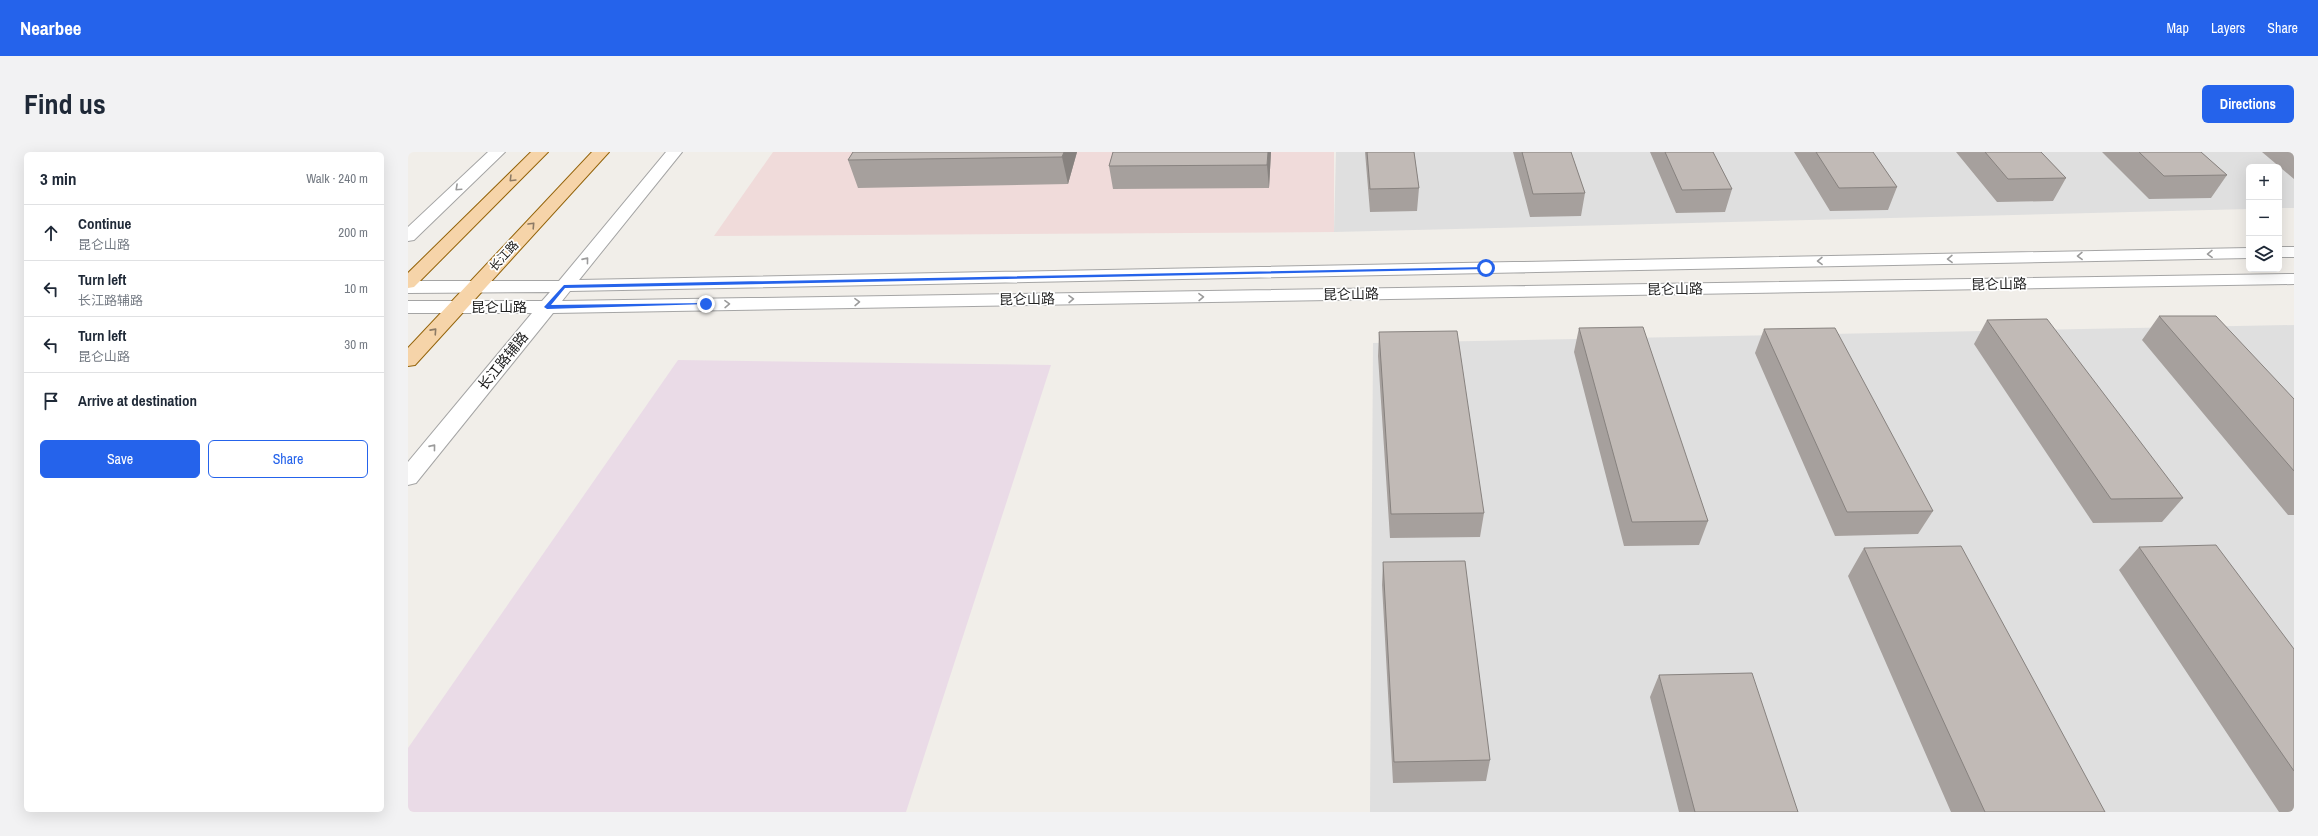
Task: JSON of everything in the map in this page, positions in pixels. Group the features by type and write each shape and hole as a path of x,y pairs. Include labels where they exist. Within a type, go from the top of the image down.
{"main road":[{"path":"408,283 540,152"},
{"name":"长江路","path":"408,360 601,152"}],"street":[{"path":"408,236 497,152"},
{"name":"长江路辅路","path":"408,477 674,152"},
{"path":"2282,252 2294,252"},
{"name":"昆仑山路","path":"408,287 564,286 2246,253"},
{"name":"昆仑山路","path":"408,307 547,307 2294,279"}],"shaded area":[{"path":"773,152 1334,152 1334,232 714,236"},
{"path":"1336,152 2294,152 2294,208 2282,208 2282,164 2246,164 2246,209 1334,232"},
{"path":"2294,325 2294,812 1370,812 1373,343"},
{"path":"678,360 1051,365 906,812 408,812 408,748"}],"building":[{"path":"853,152 1064,152 1062,157 848,160"},
{"path":"1113,152 1268,152 1267,165 1109,166"},
{"path":"1367,152 1414,152 1419,188 1370,189"},
{"path":"1522,152 1571,152 1585,193 1533,194"},
{"path":"1665,152 1713,152 1732,189 1682,190"},
{"path":"1816,152 1873,152 1897,187 1839,188"},
{"path":"1985,152 2041,152 2066,178 2008,179"},
{"path":"2139,152 2201,152 2227,175 2164,176"},
{"path":"2159,316 2216,316 2294,399 2294,471"},
{"path":"2047,319 2183,498 2111,499 1987,320"},
{"path":"1643,327 1708,521 1632,522 1579,328"},
{"path":"1835,328 1933,511 1847,512 1764,329"},
{"path":"1457,331 1484,513 1391,514 1379,332"},
{"path":"2216,545 2294,649 2294,771 2139,547"},
{"path":"1961,546 2105,812 1985,812 1864,548"},
{"path":"1465,561 1490,760 1394,762 1383,562"},
{"path":"1752,673 1798,812 1695,812 1659,675"}],"route":[{"path":"706,304 547,307 564,286 1486,268"}]}
